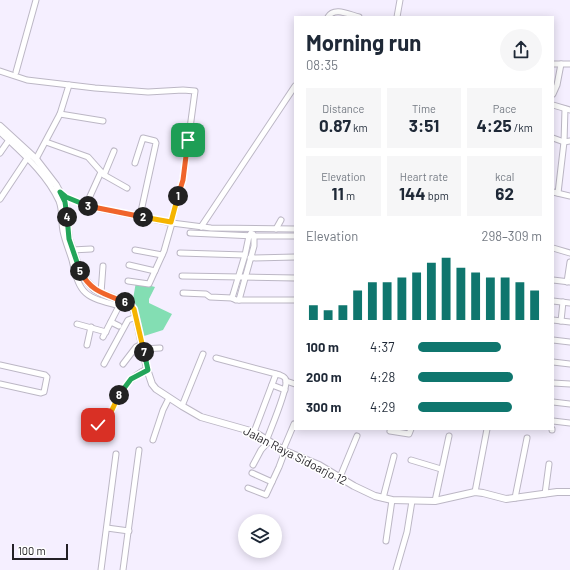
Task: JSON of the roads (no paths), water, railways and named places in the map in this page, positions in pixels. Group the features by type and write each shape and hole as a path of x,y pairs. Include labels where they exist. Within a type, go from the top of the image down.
{"main road":[{"name":"Jalan Raya Sidoarjo 12","path":"0,126 29,156 36,159 60,192 66,207 64,221 72,250 82,276 94,289 121,303 132,306 146,370 154,387 168,400 182,406 200,417 254,432 284,453 319,465 366,492 383,498 411,504 435,501 475,492 502,498 570,492"}],"street":[{"path":"16,72 36,0"},
{"path":"397,16 400,0"},
{"path":"329,16 332,12 336,12 354,16"},
{"path":"554,64 570,64"},
{"path":"554,92 557,85 561,64"},
{"path":"0,71 27,80 95,88 156,92 183,90 195,91 183,180 162,255 149,284 128,281"},
{"path":"36,159 60,114 69,85"},
{"path":"201,227 294,88"},
{"path":"554,105 568,109 555,192 570,196"},
{"path":"60,114 103,121"},
{"path":"0,132 29,156 52,188 61,208 64,221 63,232 75,275 81,289 93,299 121,303 103,337"},
{"path":"135,163 142,138 155,141 156,144 140,216"},
{"path":"554,138 564,142 570,141"},
{"path":"0,153 8,140"},
{"path":"46,142 88,157 102,173 127,188"},
{"path":"86,205 114,151"},
{"path":"0,199 29,156"},
{"path":"60,192 66,197 86,205 171,222 252,233 294,236"},
{"path":"276,229 281,220"},
{"path":"190,233 252,233 276,229 294,229"},
{"path":"232,298 248,256 252,233"},
{"path":"72,250 91,248"},
{"path":"554,248 570,253"},
{"path":"135,250 162,255"},
{"path":"180,254 294,257"},
{"path":"554,280 568,282 570,262"},
{"path":"129,265 155,270"},
{"path":"101,293 103,266"},
{"path":"182,276 294,278"},
{"path":"239,300 241,277"},
{"path":"183,293 206,294 212,297 232,298 239,300 294,300"},
{"path":"285,301 294,303"},
{"path":"554,301 570,303"},
{"path":"561,321 563,302"},
{"path":"104,364 128,320 134,317"},
{"path":"554,320 570,322"},
{"path":"111,322 119,326"},
{"path":"77,324 106,332"},
{"path":"87,345 91,327"},
{"path":"554,340 570,342"},
{"path":"123,364 141,346 160,348"},
{"path":"182,406 203,354"},
{"path":"216,358 284,376 286,381 285,390 267,441 253,465"},
{"path":"554,362 570,364"},
{"path":"0,365 46,375 47,377 44,392 41,393 0,384"},
{"path":"98,425 105,413 111,412 121,392 131,379 146,370"},
{"path":"254,432 276,374"},
{"path":"286,381 294,384"},
{"path":"554,383 570,384"},
{"path":"272,385 285,390"},
{"path":"153,440 168,400"},
{"path":"554,402 570,404"},
{"path":"554,421 570,423"},
{"path":"248,488 265,496 284,453 294,424"},
{"path":"390,430 409,434 410,430"},
{"path":"475,492 487,430"},
{"path":"340,477 357,436"},
{"path":"435,501 449,436"},
{"path":"515,498 527,438"},
{"path":"124,570 139,450"},
{"path":"101,570 116,454"},
{"path":"383,498 394,456"},
{"path":"411,460 441,469"},
{"path":"545,494 549,464"},
{"path":"252,474 272,482"},
{"path":"386,541 392,500"},
{"path":"396,570 407,532 411,504"},
{"path":"107,528 129,531"}]}
